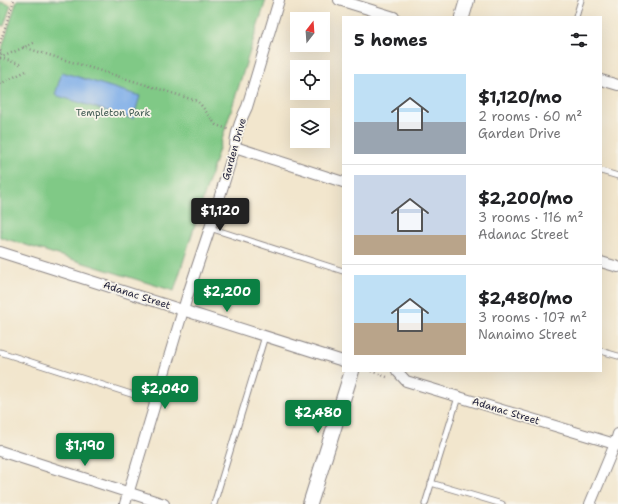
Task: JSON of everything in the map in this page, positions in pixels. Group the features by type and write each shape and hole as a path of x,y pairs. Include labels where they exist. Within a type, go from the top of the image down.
{"main road":[{"path":"462,16 467,0"},
{"path":"310,504 352,372"}],"street":[{"name":"Garden Drive","path":"125,504 183,310 235,147 235,139 247,107 279,0"},
{"path":"339,0 391,16"},
{"path":"602,80 618,85"},
{"path":"235,147 342,182"},
{"name":"Adanac Street","path":"0,252 342,361"},
{"path":"602,262 618,267"},
{"name":"Adanac Street","path":"398,372 406,381 617,441"},
{"path":"590,504 617,441"},
{"path":"0,451 164,504"}],"lane":[{"path":"576,16 581,0"},
{"path":"602,171 618,176"},
{"path":"210,228 342,272"},
{"path":"214,504 265,336"},
{"path":"602,351 618,356"},
{"path":"0,352 156,402"},
{"path":"425,504 458,397"},
{"path":"432,483 502,504"}],"path":[{"path":"0,43 14,0"},
{"path":"0,57 36,42"},
{"path":"24,47 197,101 216,125 233,131"},
{"path":"0,51 2,52 0,57"},
{"path":"0,57 23,65"},
{"path":"0,84 26,71"}],"green space":[{"name":"Templeton Park","path":"17,0 266,0 174,291 0,237 0,55"},
{"path":"0,2 11,5 4,26 0,25"}],"water":[{"path":"62,72 140,96 133,119 55,95"}]}
